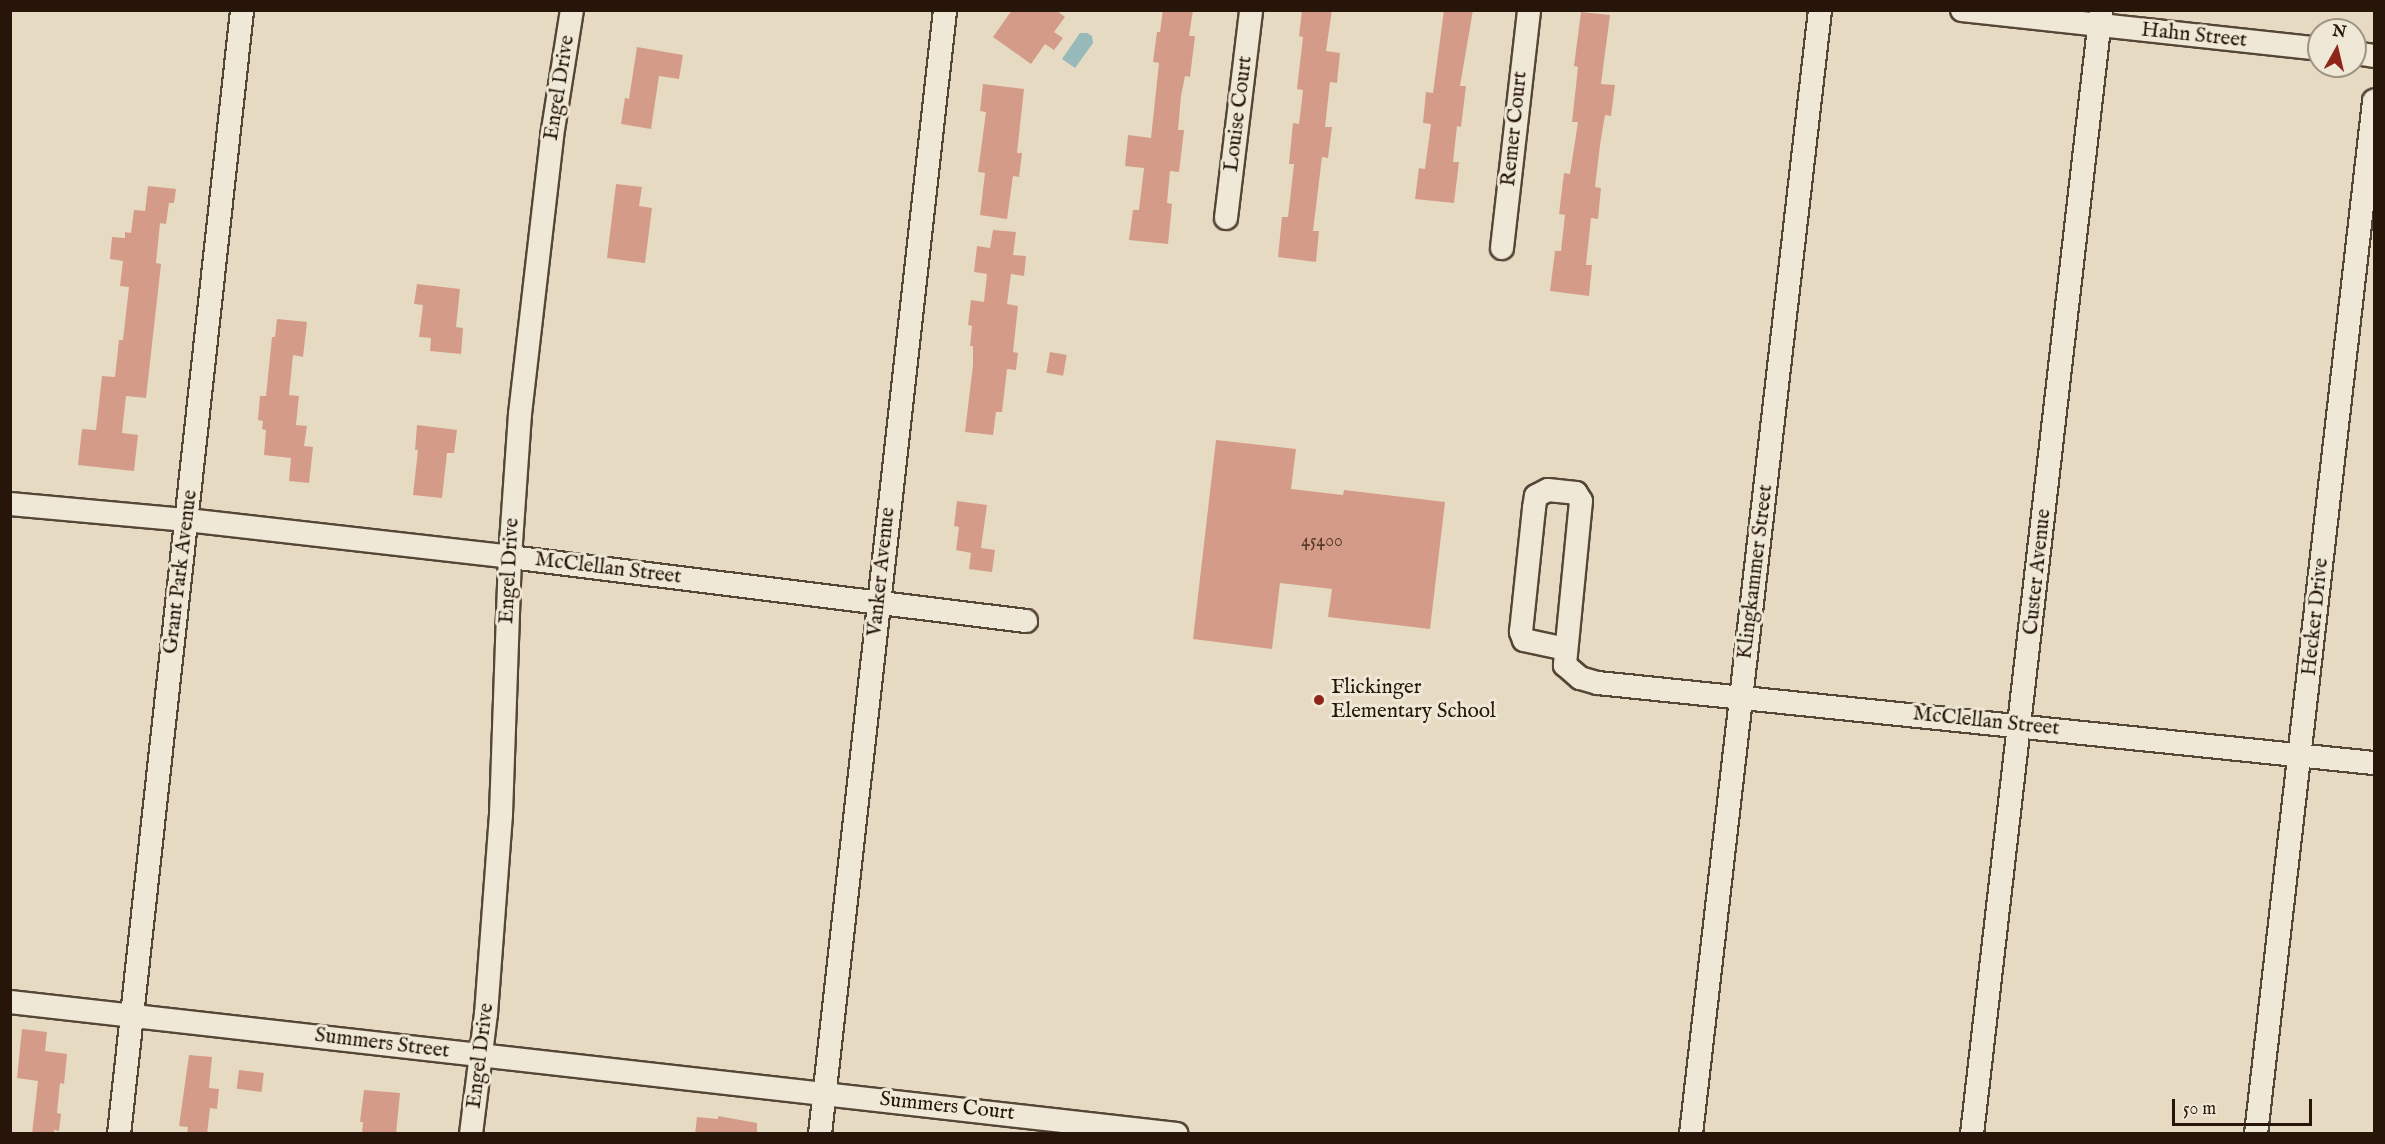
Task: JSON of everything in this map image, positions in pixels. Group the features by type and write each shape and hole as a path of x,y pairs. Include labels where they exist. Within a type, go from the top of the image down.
{"street":[{"name":"Grant Park Avenue","path":"119,1134 242,10"},
{"name":"Engel Drive","path":"471,1134 483,1056 501,814 510,557 520,414 552,136 572,10"},
{"name":"Vanker Avenue","path":"820,1134 945,10"},
{"name":"Louise Court","path":"1226,218 1251,10"},
{"name":"Remer Court","path":"1502,248 1529,10"},
{"name":"Klingkammer Street","path":"1691,1134 1820,10"},
{"name":"Hahn Street","path":"1962,10 2100,18 2307,48"},
{"name":"Custer Avenue","path":"1972,1134 2100,18"},
{"name":"Hecker Drive","path":"2256,1134 2374,100"},
{"path":"1548,490 1576,494 1581,501 1566,649 1524,640 1521,632 1533,508 1536,496 1548,490"},
{"name":"McClellan Street","path":"10,504 187,520 510,557 1026,621"},
{"name":"McClellan Street","path":"1566,649 1565,665 1580,678 1598,683 2374,763"},
{"name":"Summers Street","path":"10,1002 825,1094"},
{"name":"Summers Court","path":"825,1094 1177,1134"}],"water":[{"path":"1080,33 1092,36 1093,43 1075,68 1062,59"}],"building":[{"path":"1012,10 1056,10 1065,17 1054,32 1063,38 1054,50 1045,44 1031,64 993,37"},
{"path":"1163,10 1193,10 1189,36 1195,36 1190,77 1185,76 1181,96 1178,130 1184,130 1179,172 1170,171 1167,203 1172,204 1168,244 1129,240 1133,210 1139,210 1144,168 1125,166 1128,135 1151,138 1159,63 1153,62"},
{"path":"1302,10 1332,10 1326,51 1340,53 1337,83 1330,82 1325,127 1332,127 1328,158 1322,157 1313,231 1319,231 1316,262 1278,257 1282,217 1288,217 1294,164 1289,164 1293,123 1299,124 1303,90 1297,89 1303,37 1299,36"},
{"path":"1444,10 1473,10 1460,86 1466,86 1461,127 1457,126 1453,162 1459,162 1454,203 1415,199 1419,168 1425,169 1431,124 1423,123 1426,92 1433,93"},
{"path":"1581,12 1610,15 1601,84 1615,85 1611,116 1605,115 1600,145 1595,187 1601,188 1598,219 1591,218 1586,265 1592,265 1589,296 1550,291 1555,251 1561,251 1565,215 1559,214 1564,173 1570,174 1578,122 1572,122 1578,67 1574,66"},
{"path":"637,47 683,55 679,79 659,76 651,129 621,124 625,98 629,99"},
{"path":"983,84 1024,89 1017,153 1022,153 1019,177 1013,176 1007,219 980,215 985,173 978,172 986,112 980,111"},
{"path":"616,184 642,187 639,206 652,208 645,263 607,258"},
{"path":"148,186 176,189 174,203 169,203 166,224 160,223 156,263 161,264 146,398 126,396 122,433 138,435 134,471 78,465 82,429 96,430 102,376 115,377 119,340 123,340 129,287 120,286 123,261 110,259 112,237 125,238 125,232 131,233 134,210 145,211"},
{"path":"993,230 1016,232 1013,255 1026,256 1024,276 1011,274 1007,304 1018,306 1013,352 1018,353 1016,370 1007,369 1002,412 996,412 993,435 965,432 973,365 973,346 970,346 972,326 968,325 971,300 984,302 987,274 974,272 977,246 990,248"},
{"path":"417,284 460,289 456,327 463,328 461,354 430,351 431,338 419,337 423,305 414,304"},
{"path":"277,319 307,322 303,357 293,355 289,395 299,396 296,425 307,426 304,446 313,447 309,483 289,481 291,458 264,455 266,430 262,429 263,421 258,420 260,396 266,396 272,337 275,337"},
{"path":"1050,352 1067,355 1063,376 1046,373"},
{"path":"417,425 457,430 454,453 447,453 442,498 413,495 418,450 415,450"},
{"path":"1216,440 1296,449 1291,489 1343,495 1344,490 1445,502 1430,629 1328,617 1332,589 1280,583 1272,649 1193,639"},
{"path":"957,501 987,505 981,548 995,550 992,572 969,569 971,553 956,550 959,527 954,526"},
{"path":"22,1029 47,1032 45,1051 67,1054 64,1084 60,1083 57,1113 61,1114 59,1131 54,1130 54,1134 32,1134 38,1081 17,1078"},
{"path":"189,1055 212,1057 209,1088 219,1089 217,1109 210,1108 207,1134 187,1134 188,1127 179,1126"},
{"path":"239,1070 264,1073 261,1092 237,1089"},
{"path":"364,1090 400,1093 396,1134 362,1134 363,1122 360,1122"},
{"path":"718,1116 757,1123 757,1134 695,1134 697,1117 718,1119"}],"place":[{"name":"Flickinger Elementary School","path":"1319,700"}]}
